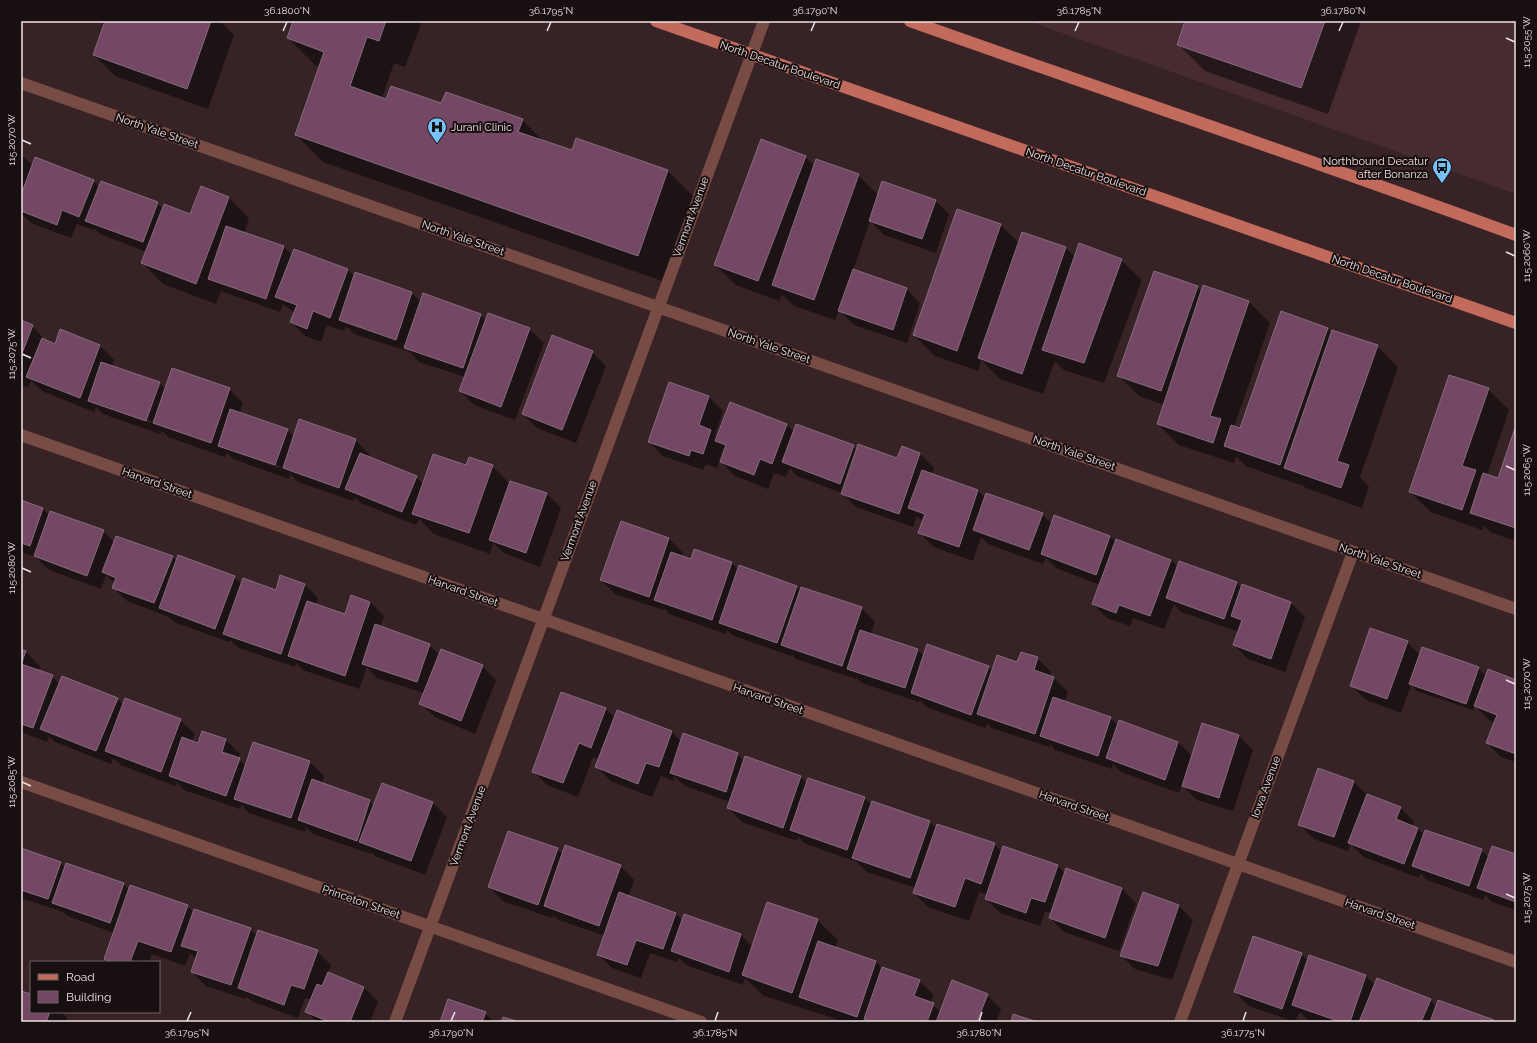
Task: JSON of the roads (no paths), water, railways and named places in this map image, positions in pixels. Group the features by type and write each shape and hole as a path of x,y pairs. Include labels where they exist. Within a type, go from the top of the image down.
{"main road":[{"name":"North Decatur Boulevard","path":"656,21 1516,323"},
{"path":"910,21 1121,96 1341,171 1516,236"}],"street":[{"name":"Vermont Avenue","path":"395,1022 764,21"},
{"name":"North Yale Street","path":"21,82 1516,609"},
{"name":"Harvard Street","path":"21,435 1516,962"},
{"name":"Iowa Avenue","path":"1180,1022 1353,552"},
{"name":"Princeton Street","path":"21,782 701,1022"}],"place":[{"name":"Jurani Clinic","path":"437,144"},
{"name":"Northbound Decatur after Bonanza","path":"1442,184"}]}
